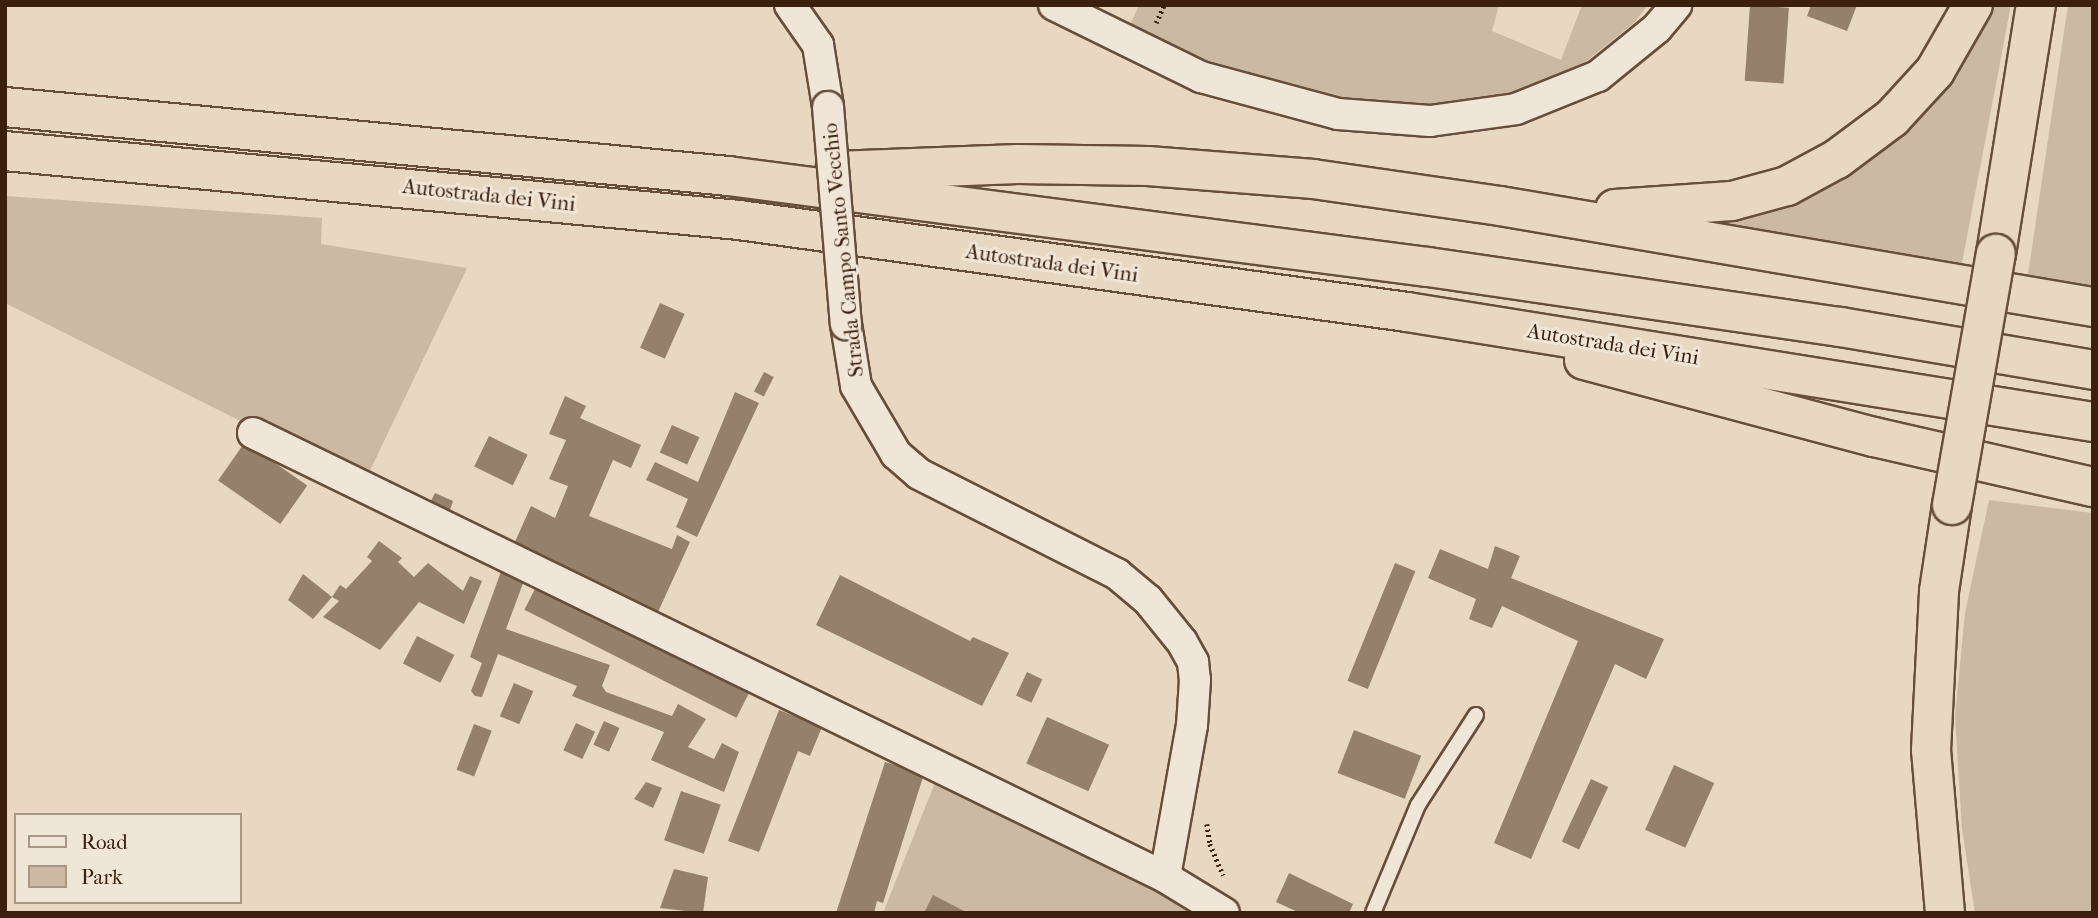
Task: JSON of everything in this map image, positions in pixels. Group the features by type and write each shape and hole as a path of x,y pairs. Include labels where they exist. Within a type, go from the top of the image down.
{"highway":[{"path":"1500,206 1635,210 1732,201 1787,186 1837,159 1892,118 1934,71 1973,5"},
{"path":"1945,913 1931,750 1939,591 2036,5"},
{"name":"Autostrada dei Vini","path":"5,107 728,176 1428,267 1840,327 2093,370"},
{"name":"Autostrada dei Vini","path":"5,151 739,220 1406,312 2093,422"},
{"path":"728,176 1018,164 1148,166 1313,179 1500,206 2093,307"},
{"path":"1406,312 1719,397 2093,487"}],"street":[{"name":"Strada Campo Santo Vecchio","path":"790,5 818,45 828,107 846,324 856,386 896,454 919,474 1117,574 1148,600 1182,642 1195,680 1192,725 1165,877"},
{"path":"1054,5 1201,77 1338,114 1430,121 1516,109 1598,76 1657,28 1676,5"},
{"path":"253,433 1165,877 1224,913"}],"lane":[{"path":"1373,913 1418,806 1476,715"}],"path":[{"path":"1208,813 1209,844 1222,875 1230,882"}],"green space":[{"path":"1139,5 1499,5 1492,31 1561,60 1582,5 1648,5 1634,23 1579,67 1601,77 1432,120 1204,77 1129,27"},
{"path":"1992,5 2011,5 1961,268 1709,225 1752,213 1959,65"},
{"path":"2068,5 2093,5 2093,292 2027,281"},
{"path":"5,196 322,218 321,244 467,268 364,483 5,303"},
{"path":"1989,500 2093,513 2093,913 1975,913 1962,829 1955,716 1965,613"},
{"path":"940,770 1225,913 883,913"}],"building":[{"path":"1750,5 1789,8 1784,84 1745,81"},
{"path":"1811,5 1857,5 1847,31 1807,16"},
{"path":"660,303 685,314 665,359 640,348"},
{"path":"764,372 774,377 764,397 754,392"},
{"path":"735,392 759,403 697,537 676,527 688,499 646,480 655,462 698,482"},
{"path":"565,396 586,406 580,418 641,445 631,468 613,460 589,516 672,549 677,535 690,542 658,612 514,544 531,506 555,518 568,486 549,479 566,440 549,434"},
{"path":"672,425 699,437 687,465 660,452"},
{"path":"489,436 528,455 513,485 474,467"},
{"path":"245,442 307,486 280,524 218,481"},
{"path":"435,493 453,501 449,513 430,503"},
{"path":"379,541 402,558 398,562 414,577 428,563 463,591 470,576 482,581 464,624 419,602 380,650 323,617 339,601 332,597 340,585 346,589 372,561 367,557"},
{"path":"1495,546 1520,556 1511,578 1664,639 1646,679 1615,664 1531,859 1494,843 1578,641 1502,606 1492,628 1469,619 1476,599 1428,578 1440,549 1488,569"},
{"path":"1395,563 1415,571 1368,689 1347,681"},
{"path":"503,566 525,578 506,629 610,665 602,686 606,692 672,716 678,704 706,719 688,747 714,759 722,743 739,752 724,792 651,760 664,732 572,696 577,686 498,654 482,697 475,696 471,691 482,663 470,657"},
{"path":"303,574 332,597 313,619 288,600"},
{"path":"840,575 970,641 973,637 1009,653 982,706 816,625"},
{"path":"538,583 750,691 736,718 524,610"},
{"path":"417,636 454,655 440,683 403,664"},
{"path":"1027,672 1042,679 1031,703 1016,696"},
{"path":"514,683 533,691 519,724 500,716"},
{"path":"779,710 822,727 810,756 798,751 759,852 728,841"},
{"path":"1047,717 1109,745 1088,791 1026,764"},
{"path":"604,721 620,728 609,752 593,745"},
{"path":"576,723 595,732 582,759 563,750"},
{"path":"474,724 492,731 474,777 456,770"},
{"path":"1354,730 1421,756 1405,799 1338,773"},
{"path":"885,762 924,774 883,903 877,901 874,913 836,913"},
{"path":"1674,765 1714,783 1685,848 1645,830"},
{"path":"1591,779 1608,787 1579,850 1562,842"},
{"path":"646,782 662,788 653,808 634,799"},
{"path":"681,791 721,805 704,854 664,840"},
{"path":"674,869 708,877 703,913 660,908"},
{"path":"1289,873 1353,904 1349,913 1300,913 1276,902"},
{"path":"933,895 968,913 924,913"}]}
